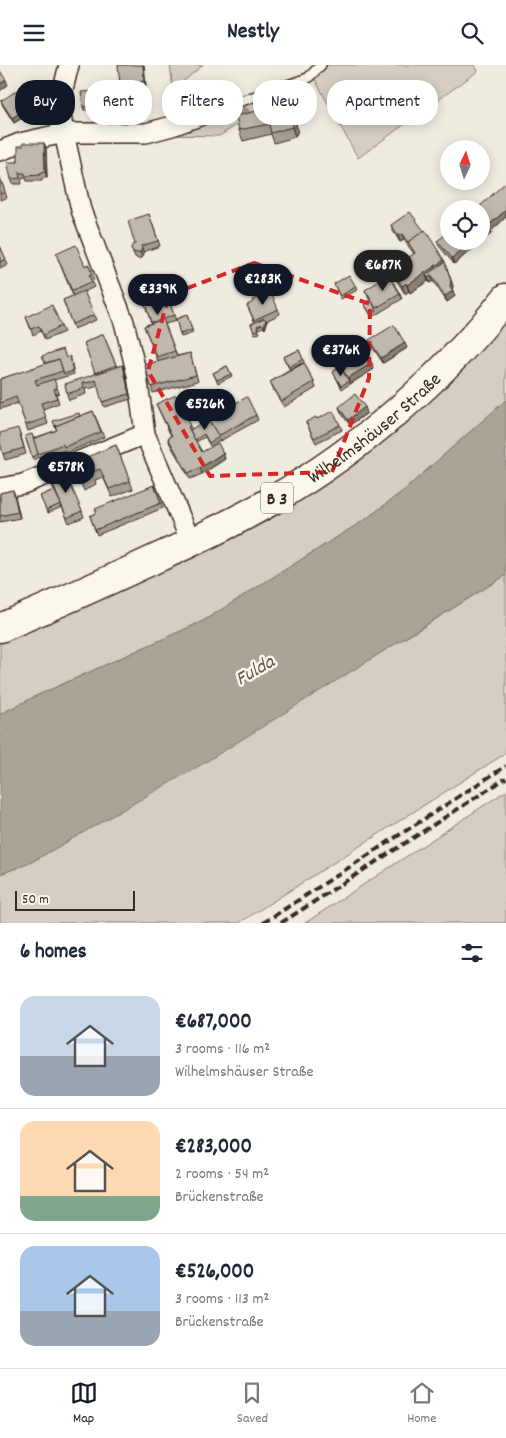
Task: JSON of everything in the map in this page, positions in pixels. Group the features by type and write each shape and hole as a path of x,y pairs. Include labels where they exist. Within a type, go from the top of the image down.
{"main road":[{"name":"Wilhelmshäuser Straße","path":"0,628 72,598 228,525 308,479 364,439 405,404 476,334 506,298"}],"street":[{"path":"69,65 61,97 61,115 82,210 113,289 126,329 137,375 145,434 192,542"},
{"path":"0,151 20,143 64,133 146,133 175,125"},
{"path":"0,487 23,484 145,434"}],"lane":[{"path":"243,100 308,78 320,65"}],"highlighted area":[{"path":"254,263 370,304 369,378 332,472 210,476 148,371 169,295"}],"shaded area":[{"path":"170,65 203,65 185,80 172,80"},
{"path":"327,65 474,65 478,71 438,100 438,80 327,80 327,102 317,80 314,78"},
{"path":"253,101 253,117 243,122 243,105"},
{"path":"185,125 237,125 219,136 166,135 165,132"},
{"path":"340,125 404,125 358,158"},
{"path":"506,309 506,400 403,491 366,519 203,621 0,714 0,640 98,601 201,553 300,496 306,497 325,484"},
{"path":"506,575 506,753 239,923 0,923 0,874 30,863 420,629"},
{"path":"506,791 506,923 305,923"}],"water":[{"name":"Fulda","path":"506,400 506,575 204,763 30,863 0,874 0,714 203,621 366,519 403,491"}],"building":[{"path":"118,65 143,65 144,80 120,80"},
{"path":"0,71 6,80 0,84"},
{"path":"15,92 15,116 12,118 1,101"},
{"path":"81,92 85,92 85,107 83,107"},
{"path":"253,112 253,125 264,125 239,130 238,125 243,125 243,114"},
{"path":"269,125 293,125 292,127 271,133"},
{"path":"23,143 44,143 45,172 40,173 40,175 25,176 25,173 19,173 20,178 11,179 7,162 18,162 18,146 23,146"},
{"path":"0,178 5,192 0,194"},
{"path":"506,184 506,210 490,224 490,200 487,200"},
{"path":"410,212 424,231 408,242 409,244 402,234 398,236 391,225"},
{"path":"149,214 158,241 141,246 140,252 133,252 131,248 135,244 128,221"},
{"path":"425,230 444,260 407,285 406,283 402,286 394,273 397,271 395,267 415,253 408,242"},
{"path":"76,245 85,266 88,264 92,274 89,276 92,282 72,291 56,254"},
{"path":"0,246 6,259 0,262"},
{"path":"445,250 462,250 452,258"},
{"path":"383,256 390,268 378,274 371,263"},
{"path":"445,262 451,281 450,286 453,291 445,296 431,275 428,278 426,275"},
{"path":"349,275 356,287 340,296 334,284"},
{"path":"389,275 400,294 376,308 365,290"},
{"path":"161,278 174,315 163,319 175,351 157,357 144,326 158,321 151,322 139,286"},
{"path":"84,291 94,315 72,324 63,300"},
{"path":"271,292 278,309 254,320 247,305 253,302 252,300"},
{"path":"371,300 377,311 371,314 364,304"},
{"path":"52,305 61,326 43,335 39,326 31,329 26,317"},
{"path":"187,315 192,330 180,334 176,319"},
{"path":"264,318 266,320 264,326 262,324 257,326 259,330 254,331 251,324"},
{"path":"394,325 405,343 381,358 369,340"},
{"path":"103,334 116,365 95,373 84,343"},
{"path":"63,349 66,358 70,356 73,371 64,374 59,359 45,363 42,356"},
{"path":"299,350 303,359 289,367 283,357"},
{"path":"363,350 372,363 348,378 339,365"},
{"path":"190,353 196,375 151,387 145,365"},
{"path":"59,359 63,371 35,380 37,385 54,379 57,388 54,389 57,398 41,403 46,418 26,425 16,397 0,403 0,379"},
{"path":"304,363 314,382 282,401 270,382"},
{"path":"123,365 129,394 102,402 96,380 83,383 84,388 67,394 65,384"},
{"path":"227,366 231,374 217,380 213,373"},
{"path":"340,367 349,381 341,386 333,372"},
{"path":"355,394 365,407 348,420 339,407"},
{"path":"176,395 190,426 188,427 202,452 218,443 223,453 200,468 188,473 168,438 172,436 156,404"},
{"path":"247,397 256,415 218,436 208,418"},
{"path":"93,411 101,432 64,447 63,444 38,454 33,439 57,430 55,426"},
{"path":"333,411 340,425 314,438 306,422"},
{"path":"79,413 80,416 55,426 56,429 53,421"},
{"path":"208,419 219,437 209,443 204,434 195,440 190,430"},
{"path":"18,428 24,448 3,454 0,433"},
{"path":"32,434 38,454 32,457 25,436"},
{"path":"116,445 130,481 109,489 100,469 92,472 93,476 81,483 73,463"},
{"path":"64,470 82,511 67,518 49,476"},
{"path":"154,485 161,503 95,530 90,516 97,512 95,509"},
{"path":"13,490 18,512 0,516 0,493"},
{"path":"54,490 61,504 46,510 40,496"}],"railway":[{"path":"263,923 506,766"},
{"path":"281,923 506,778"}]}
